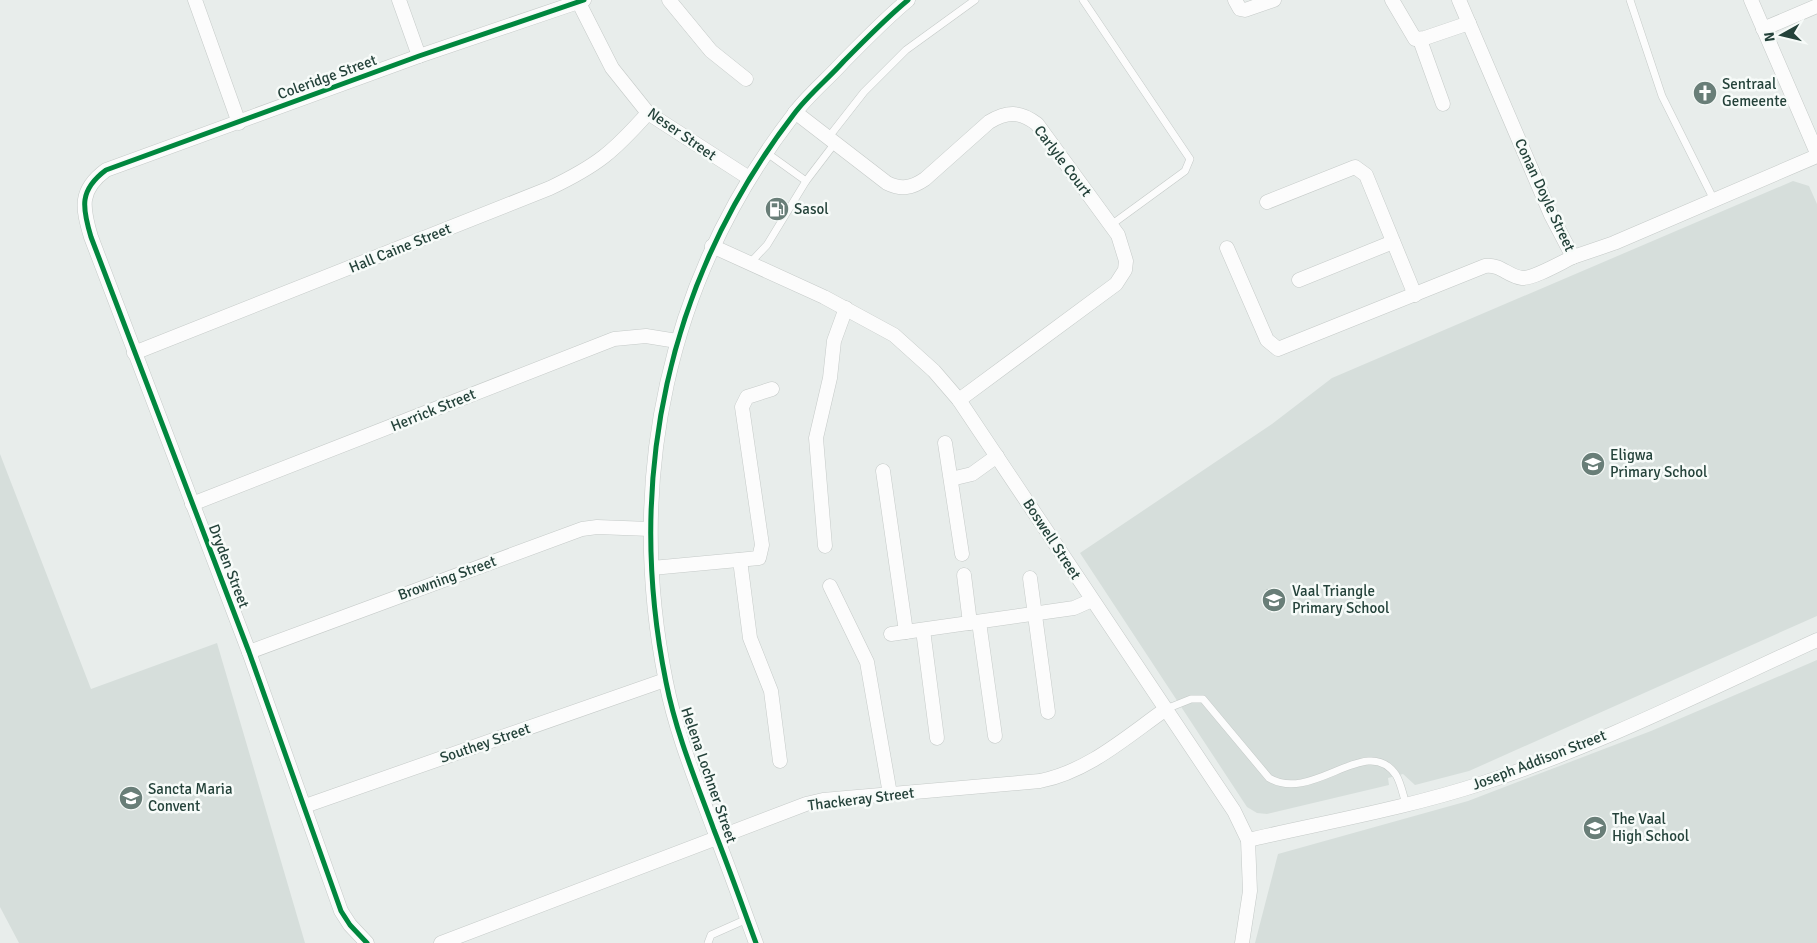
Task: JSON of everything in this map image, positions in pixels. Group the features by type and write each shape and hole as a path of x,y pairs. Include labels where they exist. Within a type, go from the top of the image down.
{"street":[{"path":"195,0 239,123"},
{"path":"399,0 419,56"},
{"path":"669,0 711,51 746,80"},
{"name":"Helena Lochner Street","path":"756,943 684,752 666,680 654,603 650,528 663,398 677,341 712,246 749,178 795,112 868,37 908,0"},
{"path":"1235,0 1240,8 1245,10 1274,0"},
{"path":"1392,0 1412,36 1420,40 1443,104"},
{"name":"Conan Doyle Street","path":"1459,0 1551,215 1573,257 1614,243 1817,154"},
{"path":"1751,0 1817,154"},
{"name":"Coleridge Street","path":"87,190 106,170 419,56 581,1"},
{"name":"Neser Street","path":"581,1 612,68 648,112 749,178"},
{"path":"1763,30 1817,6"},
{"path":"1420,40 1469,23"},
{"name":"Hall Caine Street","path":"134,353 550,188 585,172 619,146 648,112"},
{"name":"Carlyle Court","path":"795,112 887,183 895,187 906,188 916,186 925,180 989,122 1000,115 1018,114 1028,117 1037,124 1111,225 1122,244 1126,261 1122,277 1116,284 959,400"},
{"path":"1267,202 1355,167 1358,168 1366,175 1415,294"},
{"name":"Dryden Street","path":"87,190 84,199 86,219 134,353 249,652 341,911 350,925 367,943"},
{"path":"1299,280 1393,242"},
{"name":"Boswell Street","path":"712,246 846,308 894,335 934,371 959,400 1234,811 1248,840 1250,891 1242,943"},
{"path":"1227,248 1267,340 1278,349 1485,266 1496,266 1516,276 1526,277 1573,257"},
{"path":"825,546 816,438 830,378 834,341 846,308"},
{"name":"Herrick Street","path":"192,504 614,340 646,336 677,341"},
{"path":"652,568 759,558 762,550 742,407 746,397 772,389"},
{"path":"945,443 962,554"},
{"path":"951,479 972,474 997,456"},
{"path":"883,471 906,632"},
{"name":"Browning Street","path":"249,652 582,529 604,527 650,528"},
{"path":"740,560 750,638 771,691 780,760"},
{"path":"964,576 995,736"},
{"path":"1030,578 1048,712"},
{"path":"830,586 867,662 890,794"},
{"path":"891,634 1074,608 1092,600"},
{"path":"923,630 938,738"},
{"name":"Joseph Addison Street","path":"1248,840 1406,804 1483,784 1580,747 1817,640"},
{"name":"Southey Street","path":"305,806 666,680"},
{"name":"Thackeray Street","path":"441,943 788,810 823,800 1040,781 1061,777 1096,759 1166,710"}],"lane":[{"path":"750,263 767,245 831,141 864,92 906,50 975,0"},
{"path":"1083,0 1190,159 1185,171 1111,225"},
{"path":"1630,0 1662,96 1714,200"},
{"path":"767,153 806,181"},
{"path":"1166,710 1191,699 1203,700 1269,778 1280,785 1293,785 1315,779 1370,759 1384,763 1396,776 1406,804"},
{"path":"708,943 711,934 747,919"}],"shaded area":[{"name":"Eligwa Primary School","path":"1793,181 1809,186 1817,204 1817,616 1469,771 1415,785 1403,774 1388,778 1389,785 1267,814 1257,813 1247,807 1080,553 1272,424 1332,378"},
{"name":"Sancta Maria Convent","path":"0,454 91,689 217,643 305,943 19,943 0,907"},
{"name":"The Vaal High School","path":"1817,660 1817,943 1255,943 1278,854 1468,801 1651,731"}],"cycle path":[{"path":"367,943 350,925 341,911 249,652 91,237 86,217 85,200 91,185 106,170 419,56 584,0"},
{"path":"756,943 687,757 675,720 666,682 655,606 651,531 655,457 667,384 687,313 715,244 750,177 805,100 908,0"}],"place":[{"name":"Sentraal Gemeente","path":"1705,93"},
{"name":"Sasol","path":"777,209"},
{"name":"Eligwa Primary School","path":"1593,464"},
{"name":"Vaal Triangle Primary School","path":"1274,600"},
{"name":"Sancta Maria Convent","path":"131,798"},
{"name":"The Vaal High School","path":"1595,828"}]}
